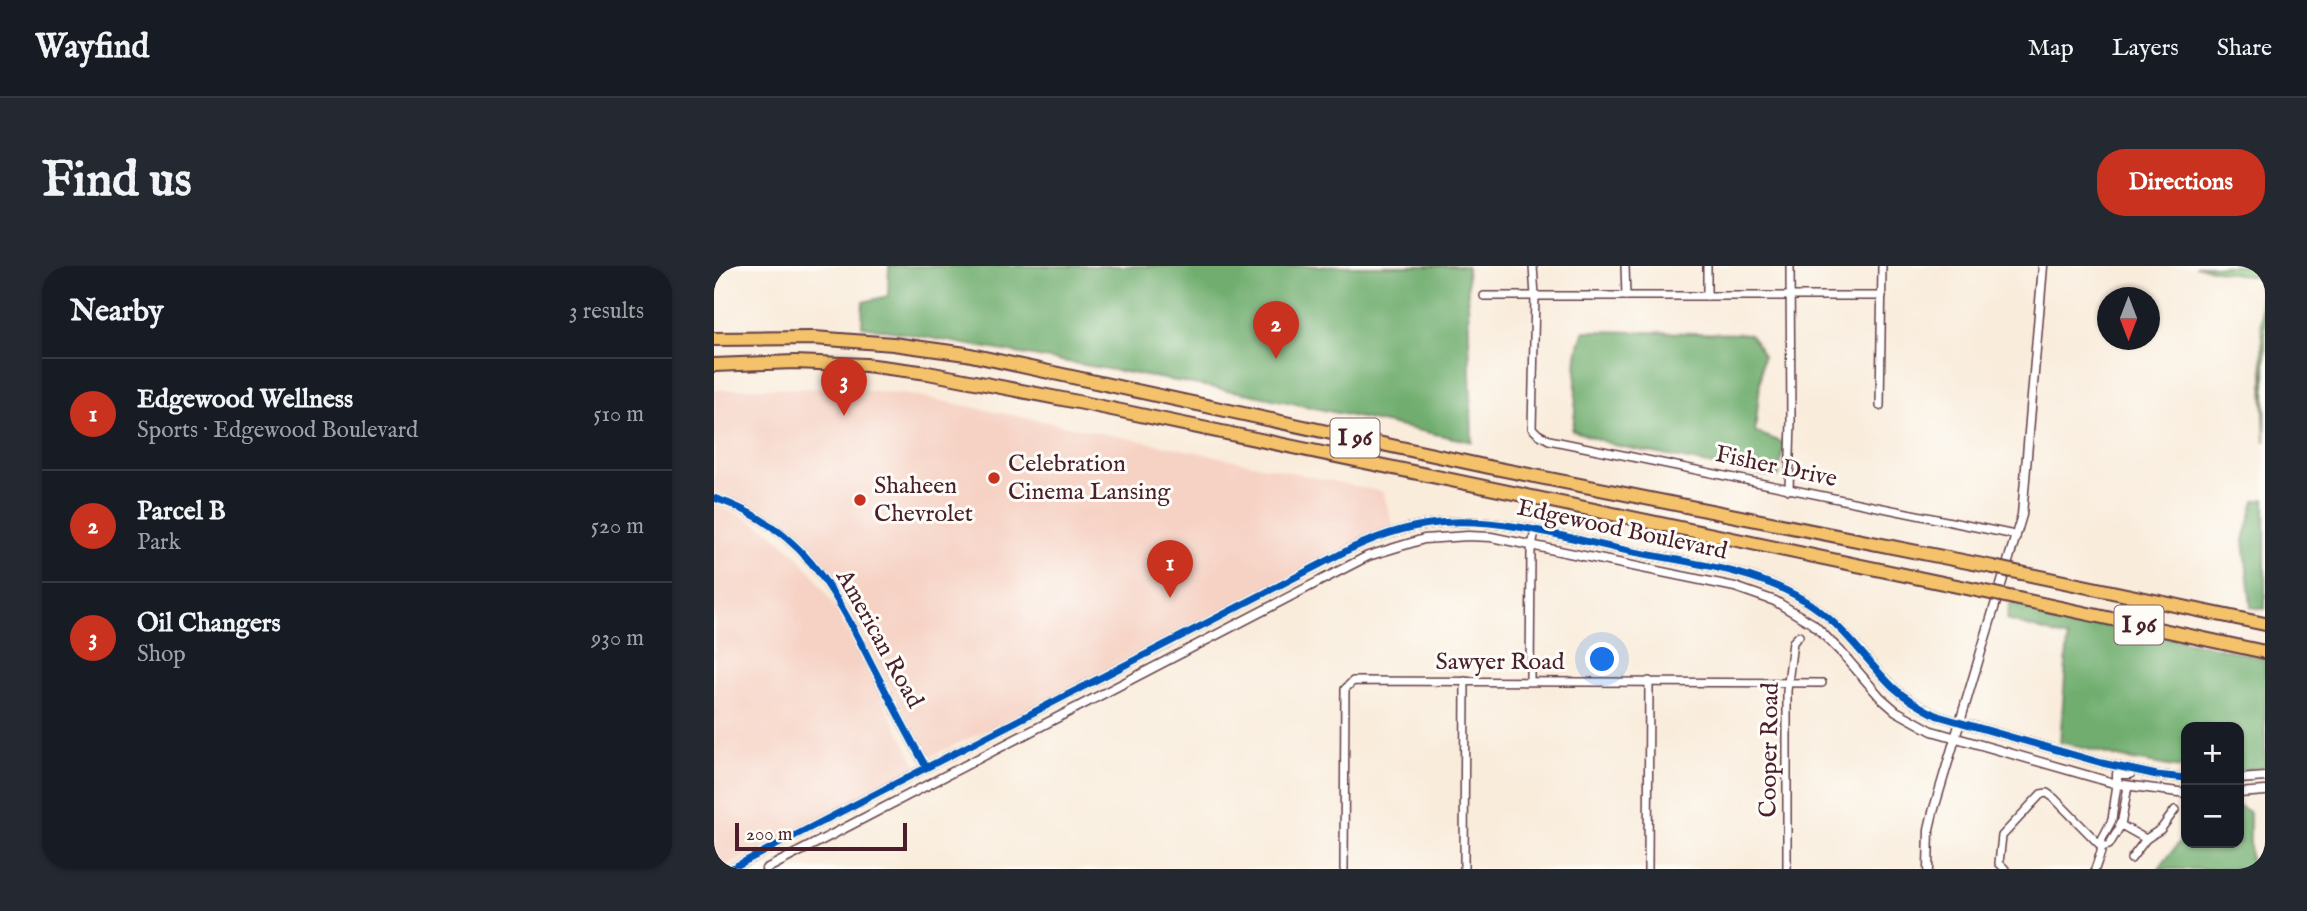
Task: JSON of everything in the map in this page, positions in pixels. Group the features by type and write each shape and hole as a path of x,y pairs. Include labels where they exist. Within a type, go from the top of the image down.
{"highway":[{"name":"I 96","path":"714,340 814,338 893,344 966,354 1489,467 2265,624"},
{"name":"I 96","path":"714,365 795,362 866,365 928,373 1138,414 2265,652"}],"street":[{"path":"1533,266 1535,296"},
{"path":"1625,266 1626,296"},
{"path":"1707,266 1707,296"},
{"path":"1789,490 1790,266"},
{"path":"1880,406 1882,266"},
{"path":"1927,869 1929,829 2016,537 2025,494 2043,266"},
{"path":"1484,296 1882,296"},
{"name":"Fisher Drive","path":"1535,296 1532,428 1549,440 2016,537"},
{"name":"American Road","path":"714,498 744,510 773,527 793,543 820,572 840,603 926,767"},
{"name":"Edgewood Boulevard","path":"898,781 1324,562 1378,537 1405,528 1448,522 1485,522 1535,531 1734,572 1782,588 1804,600 1838,625 1895,689 1923,708 1960,723 2072,755 2157,775 2181,777"},
{"path":"1530,681 1532,544 1535,531"},
{"path":"767,869 1367,556 1399,544 1424,539 1468,536 1532,544 1757,593 1796,612 1812,624 1896,711 1932,731 2117,785 2181,792"},
{"path":"1334,573 1340,564 1373,549 1379,541 1378,537"},
{"path":"1287,598 1287,587 1321,569 1324,562"},
{"path":"1201,642 1206,634 1241,616 1245,610 1244,604"},
{"name":"Cooper Road","path":"1787,869 1789,681 1793,642 1799,636"},
{"path":"1856,670 1856,666 1862,662 1885,685 1895,689"},
{"name":"Sawyer Road","path":"1344,869 1345,689 1353,681 1822,683"},
{"path":"1464,869 1465,681"},
{"path":"1648,869 1649,681"},
{"path":"1058,717 1063,709 1089,694 1090,684"},
{"path":"1028,733 1022,730 1022,723 1048,709 1056,700"},
{"path":"945,776 952,768 1000,743 1003,737 998,730"},
{"path":"2024,758 2036,757 2069,766 2073,762 2072,755"},
{"path":"2095,869 2102,839 2112,820 2116,777 2120,773 2150,777 2157,775"},
{"path":"2244,779 2265,777"},
{"path":"835,834 830,830 835,819 892,790 898,781"},
{"path":"730,869 898,781"},
{"path":"2102,847 2109,845 2120,825 2128,786"},
{"path":"2244,793 2265,791"},
{"path":"2005,869 1999,863 2001,836 2041,794 2047,793 2054,798 2102,847"},
{"path":"2131,859 2146,839 2161,829 2175,810"},
{"path":"2112,820 2146,839"},
{"path":"767,869 772,861 811,841 813,835 810,828"}],"shaded area":[{"path":"842,388 917,396 1383,492 1394,528 1344,548 1085,683 930,757 925,753 839,589 822,565 780,524 748,505 714,491 714,390"},
{"path":"714,504 769,531 792,550 815,576 836,609 916,764 913,770 723,869 714,869"}],"green space":[{"path":"889,266 1467,266 1472,442 1250,394 862,326 863,302 888,296"},
{"path":"2195,266 2265,266 2265,442 2260,278"},
{"path":"1585,331 1750,334 1763,354 1755,432 1784,443 1779,476 1614,445 1572,430 1576,405 1577,353"},
{"path":"2265,499 2265,609 2251,607 2244,540 2255,501"},
{"path":"2010,603 2265,658 2265,767 2244,770 2244,722 2181,722 2181,768 2122,758 2060,742 2068,638 2007,620"},
{"path":"2244,809 2250,812 2250,869 2159,869 2181,840 2181,848 2244,848"}],"cycle path":[{"path":"714,498 744,510 770,525 811,562 842,609 926,767"},
{"path":"730,869 1350,549 1400,530 1452,522 1495,524 1539,531 1716,567 1761,580 1782,588 1816,608 1840,629 1893,687 1938,716 2102,763 2181,777"}],"place":[{"name":"Parcel B","path":"1276,359"},
{"name":"Oil Changers","path":"844,416"},
{"name":"Celebration Cinema Lansing","path":"994,478"},
{"name":"Shaheen Chevrolet","path":"860,500"},
{"name":"Edgewood Wellness","path":"1170,598"}]}
